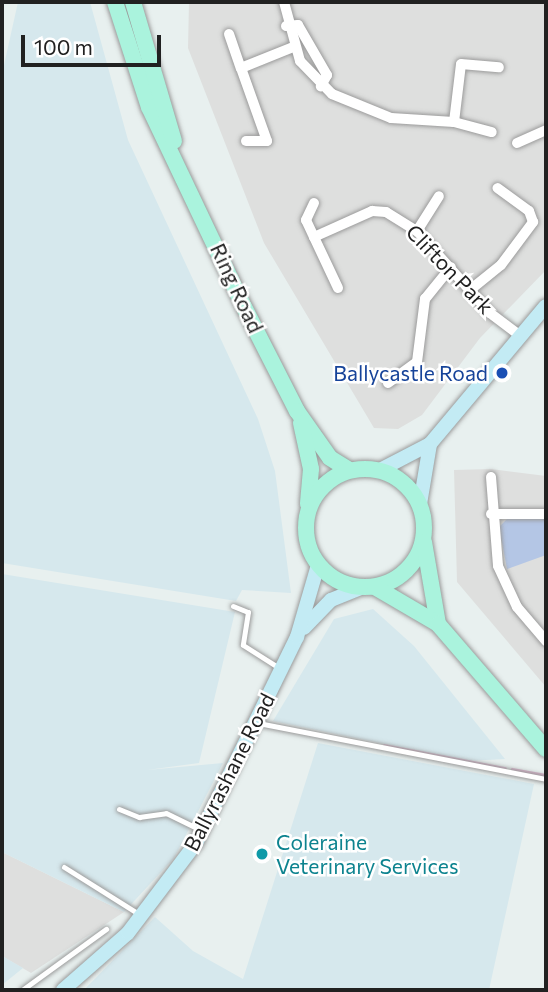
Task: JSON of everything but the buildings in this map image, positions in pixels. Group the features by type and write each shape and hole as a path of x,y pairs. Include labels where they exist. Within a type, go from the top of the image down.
{"main road":[{"name":"Ring Road","path":"115,2 149,107 180,164 298,411 330,458 349,470"},
{"name":"Ring Road","path":"133,2 180,164"},
{"path":"380,470 430,444 546,306"},
{"name":"Ring Road","path":"298,411 311,469 308,510"},
{"path":"430,444 420,504 438,624"},
{"path":"420,504 400,479 380,470 349,470 318,491 308,510 308,547 318,565 334,579 368,587 438,624 546,749"},
{"path":"368,587 405,573 424,536"},
{"name":"Ballyrashane Road","path":"63,990 142,916 202,831 297,637 318,565"},
{"name":"Ballyrashane Road","path":"297,637 331,600 368,587"}],"street":[{"path":"284,2 285,26 293,47 321,86 350,105 391,118 454,122 492,132"},
{"path":"285,26 298,25 327,75 321,86"},
{"path":"229,34 267,141 246,141"},
{"path":"241,68 293,47"},
{"path":"454,122 461,64 499,67"},
{"path":"517,143 546,130"},
{"path":"470,290 501,265 533,222 497,188"},
{"path":"416,231 439,196"},
{"path":"314,203 306,220 338,288"},
{"name":"Clifton Park","path":"314,237 372,211 392,213 416,231 470,290 521,336"},
{"path":"388,383 417,362 425,299 451,267"},
{"path":"491,477 491,514 505,585 546,641"},
{"path":"491,514 546,514"}],"lane":[{"path":"233,606 248,612 243,645 281,669"},
{"path":"256,723 546,779"},
{"path":"119,809 139,817 166,813 202,831"},
{"path":"64,867 142,916"},
{"path":"22,990 106,929"}],"shaded area":[{"path":"18,2 90,2 128,140 258,419 275,471 291,593 242,590 236,601 2,563 2,74"},
{"path":"189,2 546,2 546,270 480,338 422,415 398,429 374,428 264,243 188,48"},
{"path":"491,469 546,476 546,687 457,582 454,470"},
{"path":"509,517 546,519 546,555 507,569 499,527"},
{"path":"2,574 235,612 199,763 147,770 223,763 174,858 124,912 2,852"},
{"path":"373,609 414,646 505,759 467,761 273,721 334,619"},
{"path":"318,743 534,784 489,990 84,990 155,917 193,951 243,979"},
{"path":"2,852 124,912 31,973 2,956"},
{"path":"2,956 23,968 2,985"}],"waterway":[{"path":"384,745 505,768"},
{"path":"512,769 546,775"}],"place":[{"name":"Ballycastle Road","path":"502,373"},
{"name":"Coleraine Veterinary Services","path":"262,854"}]}
